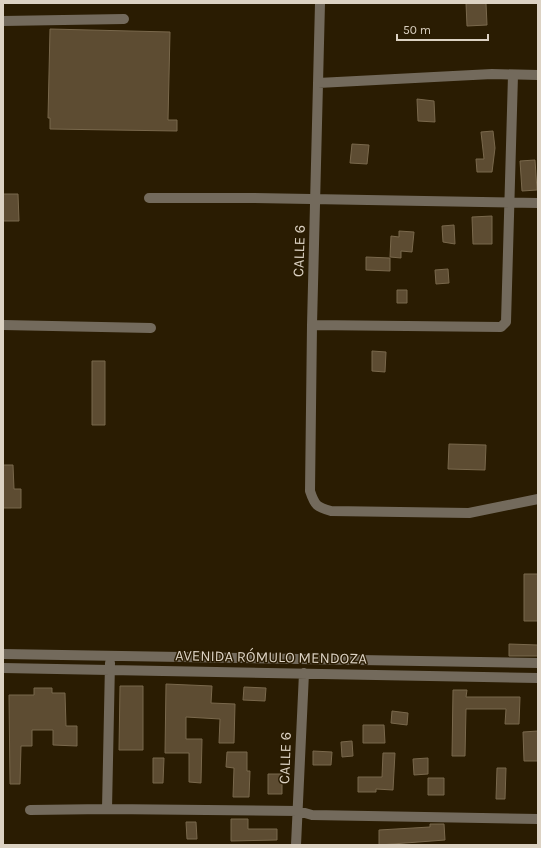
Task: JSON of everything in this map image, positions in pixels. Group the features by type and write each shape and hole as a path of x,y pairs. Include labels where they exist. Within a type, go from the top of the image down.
{"street":[{"name":"CALLE 6","path":"320,3 312,325 310,491 313,500 318,507 331,511 469,513 538,498"},
{"path":"3,21 124,19"},
{"path":"312,325 501,327 506,322 514,75"},
{"path":"318,83 538,75"},
{"path":"149,198 315,199 509,204 538,203"},
{"path":"3,325 151,328"},
{"name":"AVENIDA RÓMULO MENDOZA","path":"3,654 538,663"},
{"path":"107,808 111,669 110,656"},
{"name":"AVENIDA RÓMULO MENDOZA","path":"3,668 538,678"},
{"name":"CALLE 6","path":"296,845 304,673"},
{"path":"30,810 107,808 298,811 312,815 538,819"}],"building":[{"path":"466,3 486,3 487,25 467,26"},
{"path":"50,29 170,32 168,120 177,120 177,131 50,129 50,118 48,118"},
{"path":"417,99 434,101 435,122 418,121"},
{"path":"493,131 495,148 492,172 477,172 476,159 484,159 481,132"},
{"path":"352,144 369,145 367,164 350,163"},
{"path":"535,160 537,190 522,191 520,161"},
{"path":"3,194 18,194 19,221 3,221"},
{"path":"492,216 492,244 473,244 472,217"},
{"path":"454,225 455,244 443,242 442,226"},
{"path":"399,231 414,232 412,252 401,251 401,258 390,257 391,236 399,237"},
{"path":"366,257 390,258 390,271 366,270"},
{"path":"448,269 449,283 436,284 435,270"},
{"path":"397,290 407,290 407,303 397,303"},
{"path":"372,351 386,352 385,372 372,371"},
{"path":"92,361 105,361 105,425 92,425"},
{"path":"449,444 486,445 485,470 448,469"},
{"path":"3,465 13,465 14,489 21,489 21,508 3,508"},
{"path":"524,574 538,574 538,621 524,621"},
{"path":"509,644 538,645 538,656 509,656"},
{"path":"166,684 212,686 211,703 235,704 234,743 219,743 220,719 186,717 186,739 202,739 201,783 189,782 189,753 165,753"},
{"path":"120,686 143,686 143,750 119,750"},
{"path":"244,687 266,688 265,701 243,700"},
{"path":"34,688 52,688 52,693 65,693 66,726 77,726 77,746 53,745 53,730 32,730 32,746 21,746 20,784 10,784 9,695 34,695"},
{"path":"453,690 467,690 466,697 520,697 519,724 505,724 506,709 466,709 465,756 452,756"},
{"path":"392,711 408,713 407,725 391,723"},
{"path":"363,725 384,725 385,743 363,743"},
{"path":"538,731 538,761 524,761 523,732"},
{"path":"352,741 353,756 342,757 341,742"},
{"path":"313,751 332,752 331,765 313,765"},
{"path":"227,752 247,752 247,771 250,771 249,797 233,797 234,768 226,767"},
{"path":"383,753 395,753 393,790 376,789 376,792 358,792 358,777 382,777"},
{"path":"153,758 164,758 163,783 153,783"},
{"path":"428,758 428,774 414,775 413,759"},
{"path":"497,768 506,768 505,799 496,799"},
{"path":"268,774 282,774 282,794 268,794"},
{"path":"428,778 444,778 444,795 428,795"},
{"path":"231,819 248,819 248,829 277,829 277,840 231,841"},
{"path":"186,822 196,822 197,839 187,839"},
{"path":"430,824 444,824 445,840 379,845 379,830 430,827"}]}
